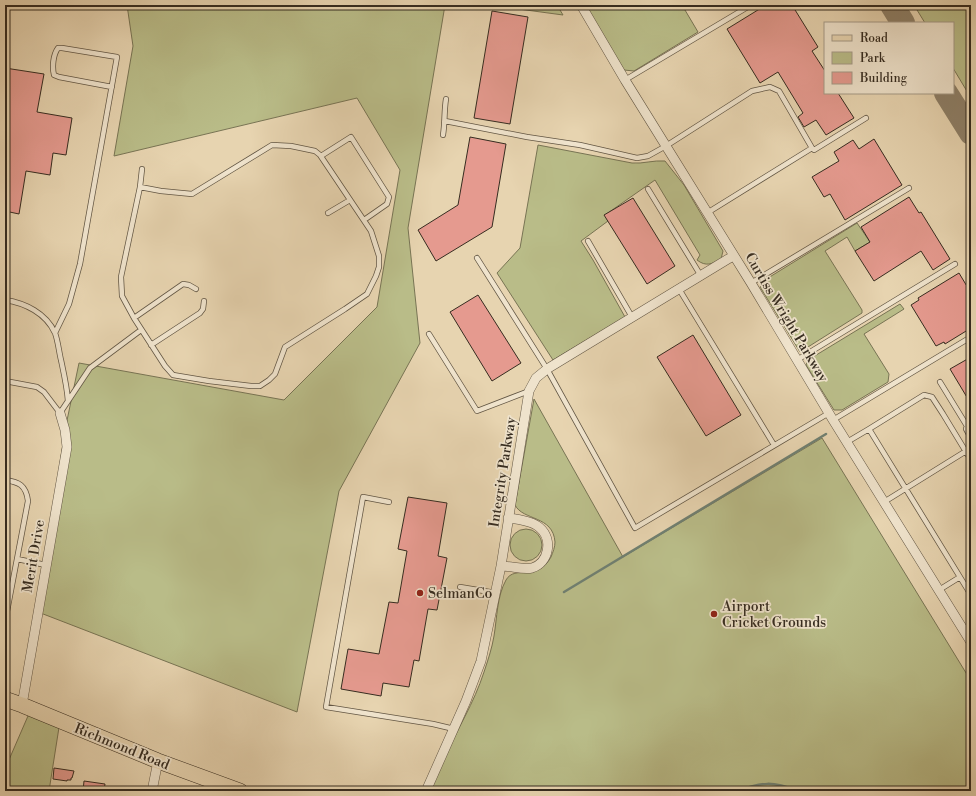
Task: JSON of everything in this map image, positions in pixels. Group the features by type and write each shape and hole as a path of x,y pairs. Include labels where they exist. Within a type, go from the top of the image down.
{"main road":[{"name":"Richmond Road","path":"5,699 158,761 240,791"}],"street":[{"name":"Curtiss Wright Parkway","path":"581,5 625,80 971,642"},
{"name":"Integrity Parkway","path":"426,791 482,661 501,566 529,391 536,378 547,369 733,256"},
{"name":"Merit Drive","path":"22,705 67,447 65,430 60,412"},
{"path":"501,566 531,568 540,564 546,556 548,546 547,536 540,527 518,519 508,518"},
{"path":"152,791 158,761"}],"lane":[{"path":"625,80 751,5"},
{"path":"55,333 69,304 80,264 112,87 117,57 62,48 58,48 55,51 52,69 54,75 112,87"},
{"path":"445,121 527,137 580,145 637,158 648,156 666,146 752,91 770,88 779,91 812,148"},
{"path":"443,135 446,99"},
{"path":"707,213 812,148 814,150 866,118"},
{"path":"321,156 351,137 389,197 386,204 364,220"},
{"path":"140,187 161,192 192,194 272,145 291,146 315,151 321,156 371,231 379,256 379,267 376,276 367,294 285,347 275,374 270,380 260,386 209,381 173,375 151,346 122,296 121,278 140,187 142,170"},
{"path":"750,283 909,188"},
{"path":"648,189 701,276"},
{"path":"328,213 350,200"},
{"path":"588,241 632,317"},
{"path":"477,258 547,369 635,528 774,445 831,416 971,337"},
{"path":"797,360 955,264"},
{"path":"134,318 183,284 189,285 196,289"},
{"path":"679,289 774,445"},
{"path":"5,300 27,305 45,318 55,333 68,401"},
{"path":"151,346 200,313 203,309 204,300"},
{"path":"5,381 37,387 44,392 60,412 90,368 141,330"},
{"path":"429,334 477,411 529,391"},
{"path":"940,382 966,426 971,438"},
{"path":"847,442 924,395 928,395 932,397 971,460"},
{"path":"966,426 970,426 971,429"},
{"path":"869,429 971,595"},
{"path":"884,502 971,448"},
{"path":"5,480 16,482 23,487 27,492 28,501 5,622"},
{"path":"389,502 363,497 326,707 433,724 454,729"},
{"path":"17,559 46,565"},
{"path":"939,590 960,577"},
{"path":"460,587 496,593"}],"green space":[{"path":"127,5 445,5 408,228 420,343 339,491 297,712 38,612 65,430 79,363 284,400 377,307 400,170 357,98 114,156 133,46"},
{"path":"489,5 557,5 563,15"},
{"path":"585,5 682,5 698,32 634,71 624,70"},
{"path":"914,5 971,5 971,98 954,70 954,22 924,22"},
{"path":"538,145 632,163 665,161 684,185 723,251 721,259 709,264 703,264 697,260 700,255 655,180 605,215 608,221 581,241 625,317 553,360 497,273 520,248"},
{"path":"857,223 870,242 855,251 847,237 825,251 862,310 862,313 800,352 760,287 768,278"},
{"path":"900,304 904,309 864,334 889,374 888,382 842,410 834,410 806,365 808,360"},
{"name":"Airport Cricket Grounds","path":"534,399 623,557 822,438 971,681 971,791 431,791 441,764 480,683 492,645 499,600 506,580 510,575 515,573 533,571 545,565 551,557 554,548 555,542 553,533 549,527 537,519 524,514 515,505"},
{"path":"523,529 529,529 539,536 542,545 541,551 535,558 529,561 523,561 513,554 510,548 510,542 517,532"},
{"path":"31,709 60,721 49,791 5,791 5,769"}],"building":[{"path":"766,5 792,5 818,47 812,51 824,69 824,94 839,94 854,118 826,135 816,120 804,127 798,117 803,113 778,72 760,83 727,29"},
{"path":"492,11 528,17 510,124 474,118"},
{"path":"5,68 44,74 37,112 72,118 66,155 53,153 50,175 26,171 19,214 5,211"},
{"path":"470,137 506,144 492,227 436,261 418,230 458,205"},
{"path":"874,139 902,185 845,220 830,194 824,197 812,177 839,161 834,152 853,140 859,149"},
{"path":"909,197 919,213 921,212 950,259 933,270 921,251 874,281 855,251 870,242 861,227"},
{"path":"633,198 675,266 647,284 604,215"},
{"path":"959,273 971,293 971,328 945,344 944,342 936,346 911,305 919,300 918,298"},
{"path":"478,295 521,363 492,381 450,312"},
{"path":"693,335 741,415 706,436 657,357"},
{"path":"971,357 971,404 950,369"},
{"name":"SelmanCo","path":"408,497 447,503 438,556 447,558 437,610 428,609 419,661 414,660 409,687 383,683 381,696 341,689 348,649 379,654 389,602 398,603 407,551 398,549"},
{"path":"54,768 74,771 71,780 67,781 53,779"},
{"path":"84,781 105,784 104,791 83,791"}],"waterway":[{"path":"564,592 826,434"},
{"path":"737,791 761,784 774,784 798,791"}],"taxiway":[{"path":"892,5 902,22"},
{"path":"947,94 971,133"}],"place":[{"name":"SelmanCo","path":"420,593"},
{"name":"Airport Cricket Grounds","path":"714,614"}]}
